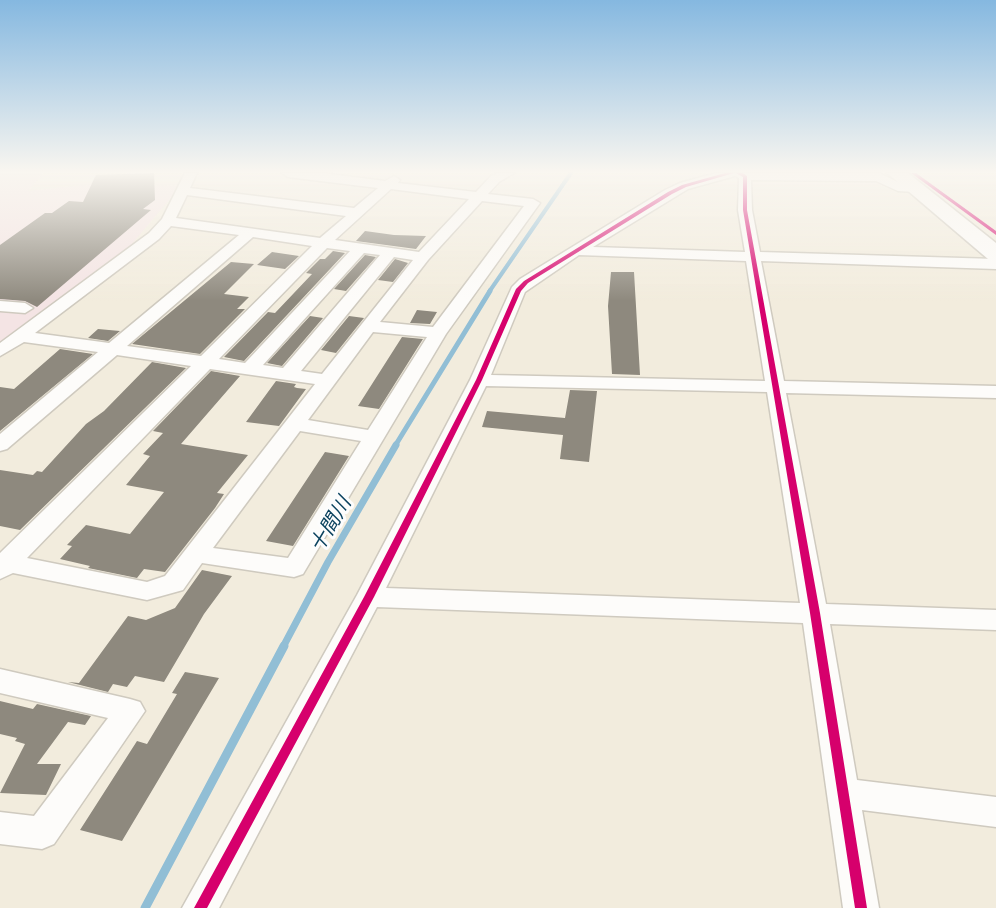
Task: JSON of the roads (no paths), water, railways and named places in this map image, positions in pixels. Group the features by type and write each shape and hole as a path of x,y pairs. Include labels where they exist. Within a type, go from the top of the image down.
{"main road":[{"path":"949,215 996,254"}],"street":[{"path":"0,351 154,236 171,215"},
{"path":"2,566 323,243 355,215"},
{"path":"2,566 147,591 174,583 384,305 461,215"},
{"path":"196,554 294,568 438,333 524,215"},
{"path":"200,908 369,597 478,380 518,290 526,282 635,215"},
{"path":"746,215 815,613 861,908"},
{"path":"168,221 423,257"},
{"path":"0,445 250,233"},
{"path":"249,369 360,249"},
{"path":"578,251 996,264"},
{"path":"288,374 390,253"},
{"path":"276,291 384,305"},
{"path":"0,306 25,308"},
{"path":"368,326 438,333"},
{"path":"21,336 328,380"},
{"path":"478,380 996,392"},
{"path":"294,424 376,437"},
{"path":"369,597 996,620"},
{"path":"0,681 130,711 42,832 0,828"},
{"path":"844,793 996,812"}],"waterway":[{"name":"十間川","path":"489,292 542,215"},
{"name":"十間川","path":"395,446 490,291"},
{"name":"十間川","path":"283,647 328,562 396,445"},
{"name":"十間川","path":"145,908 284,646"}]}
